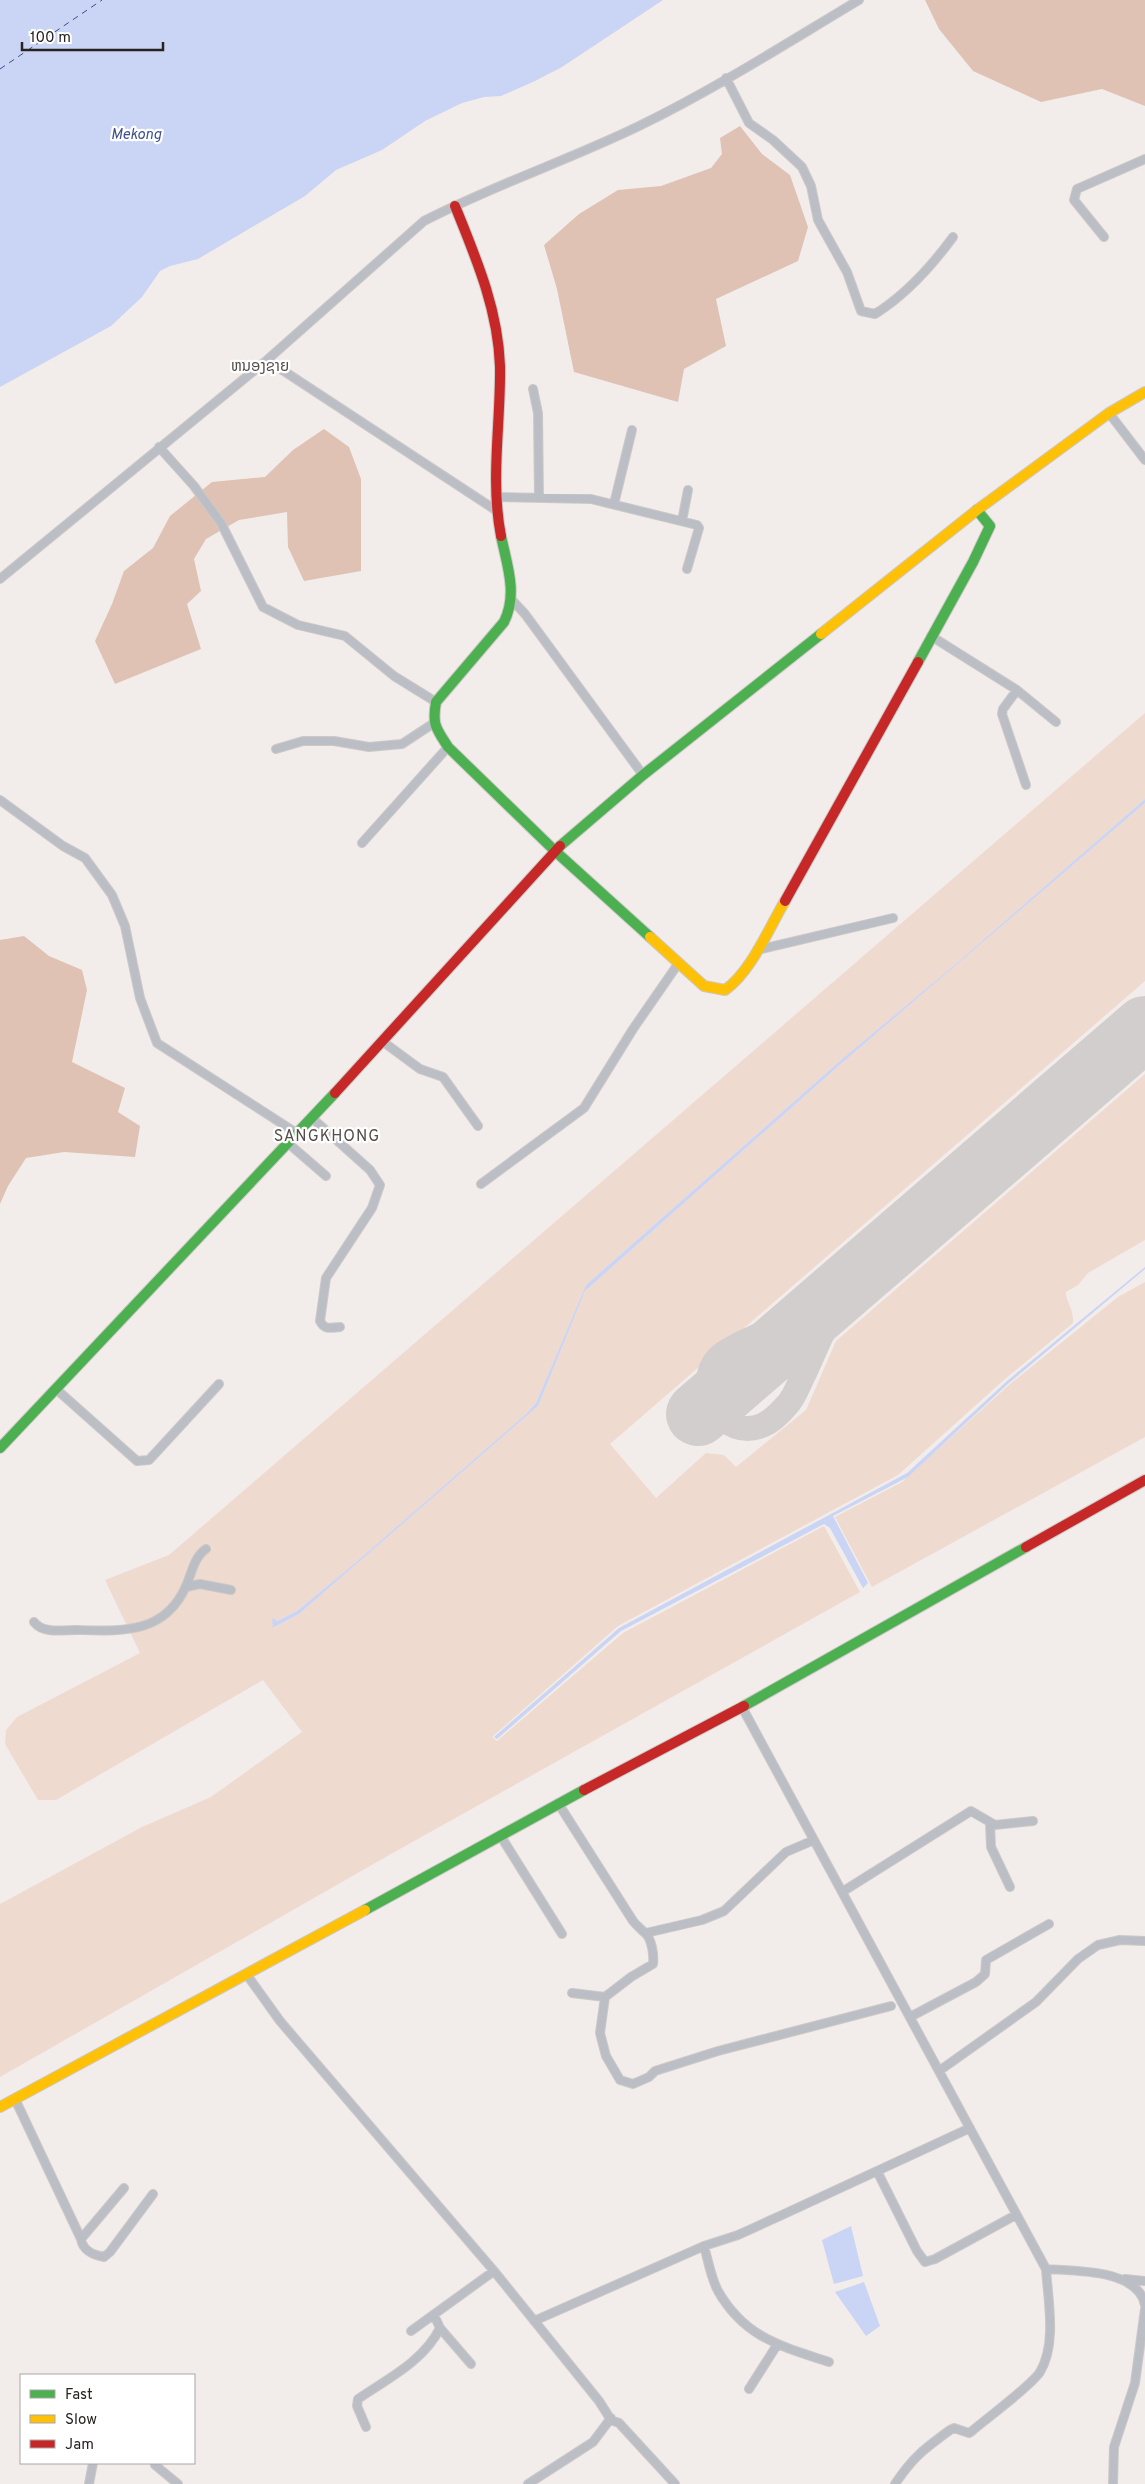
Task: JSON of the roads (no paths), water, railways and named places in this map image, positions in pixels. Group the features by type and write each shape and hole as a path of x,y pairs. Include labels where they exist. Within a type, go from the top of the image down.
{"street":[{"path":"0,579 267,360 424,221 638,126 726,78 859,0"},
{"path":"726,78 749,123 773,140 802,167 811,186 818,220 846,272 860,311 875,314 886,308 929,270 952,237"},
{"path":"1104,237 1074,200 1077,189 1145,158"},
{"path":"455,206 485,282 494,317 499,351 497,511 511,599 510,614 436,702 434,723 448,747 555,851 704,986 716,990 725,990 735,983 757,950 812,854 990,526 977,510"},
{"path":"267,360 497,511"},
{"path":"533,389 538,413 539,497"},
{"path":"0,1448 289,1144 555,851 643,775 977,510 1109,413 1145,392"},
{"path":"1109,413 1145,460"},
{"path":"614,504 632,430"},
{"path":"159,447 194,486 221,523 263,607 298,624 345,636 394,676 436,702"},
{"path":"682,521 688,490"},
{"path":"497,497 591,499 697,525 700,528 687,569"},
{"path":"511,599 525,614 643,775"},
{"path":"931,636 1017,690 1056,722"},
{"path":"1017,690 1003,709 1002,714 1026,785"},
{"path":"276,749 304,740 334,741 369,747 402,744 434,723"},
{"path":"362,843 448,747"},
{"path":"0,800 63,846 85,858 112,895 125,926 140,998 157,1043 298,1134"},
{"path":"757,950 893,918"},
{"path":"480,1184 584,1108 633,1029 678,964"},
{"path":"382,1041 420,1069 443,1077 478,1126"},
{"path":"312,1118 370,1170 380,1185 372,1208 326,1278 320,1321 322,1326 327,1328 340,1327"},
{"path":"289,1144 326,1176"},
{"path":"56,1389 122,1450 137,1461 142,1462 149,1460 219,1384"},
{"path":"0,2107 558,1803 742,1706 1145,1480"},
{"path":"34,1622 38,1627 50,1630 112,1630 146,1626 161,1618 176,1604 186,1587 198,1555 206,1549"},
{"path":"186,1587 200,1584 231,1590"},
{"path":"742,1706 1046,2269 1050,2317 1048,2351 1040,2372 972,2431 950,2430 921,2452 910,2461 895,2484"},
{"path":"558,1803 633,1921 646,1933 654,1954 653,1964 631,1977 604,1997 572,1993"},
{"path":"842,1892 967,1812 975,1812 990,1823 1003,1826 1033,1821"},
{"path":"990,1823 991,1847 1010,1887"},
{"path":"500,1835 562,1934"},
{"path":"646,1933 702,1920 724,1911 786,1852 814,1840"},
{"path":"910,2017 976,1982 985,1974 986,1960 1049,1924"},
{"path":"939,2070 1036,2002 1078,1959 1098,1945 1120,1940 1145,1941"},
{"path":"247,1974 280,2021 494,2270 611,2420 619,2423 675,2484"},
{"path":"604,1997 600,2033 606,2056 620,2080 632,2084 649,2077 655,2071 718,2051 891,2006"},
{"path":"15,2099 85,2249 97,2256 104,2257 153,2194"},
{"path":"534,2321 704,2246 738,2235 970,2128"},
{"path":"877,2171 917,2251 925,2262 935,2259 1016,2215"},
{"path":"81,2239 124,2188"},
{"path":"704,2246 718,2290 739,2318 761,2337 777,2345 829,2362"},
{"path":"1046,2269 1145,2281"},
{"path":"411,2331 494,2270"},
{"path":"1113,2484 1114,2448 1135,2383 1145,2307 1140,2292 1121,2278"},
{"path":"434,2315 440,2328 471,2364"},
{"path":"366,2427 357,2406 358,2399 428,2348 440,2328"},
{"path":"749,2389 777,2345"},
{"path":"528,2484 593,2442 611,2418"},
{"path":"89,2484 93,2464"},
{"path":"155,2465 178,2484"}],"water":[{"name":"Mekong","path":"0,0 663,0 562,67 501,96 484,97 462,103 425,121 382,150 336,170 305,196 198,259 170,266 160,271 142,297 111,326 0,387"},
{"path":"1145,799 1145,803 843,1062 585,1291 538,1406 299,1614 273,1628 272,1618 277,1621 297,1611 354,1564 526,1414 536,1403 586,1285 841,1060 957,963"},
{"path":"1145,1267 1145,1269 1009,1383 908,1477 833,1516 868,1583 863,1588 830,1528 824,1524 621,1631 497,1739 494,1737 619,1628 907,1473 1007,1381"},
{"path":"851,2226 863,2276 834,2284 822,2240"},
{"path":"864,2282 880,2326 866,2336 835,2292"}],"district":[{"name":"ຫນອງຊາຍ","path":"260,367"},
{"name":"SANGKHONG","path":"327,1137"}]}
